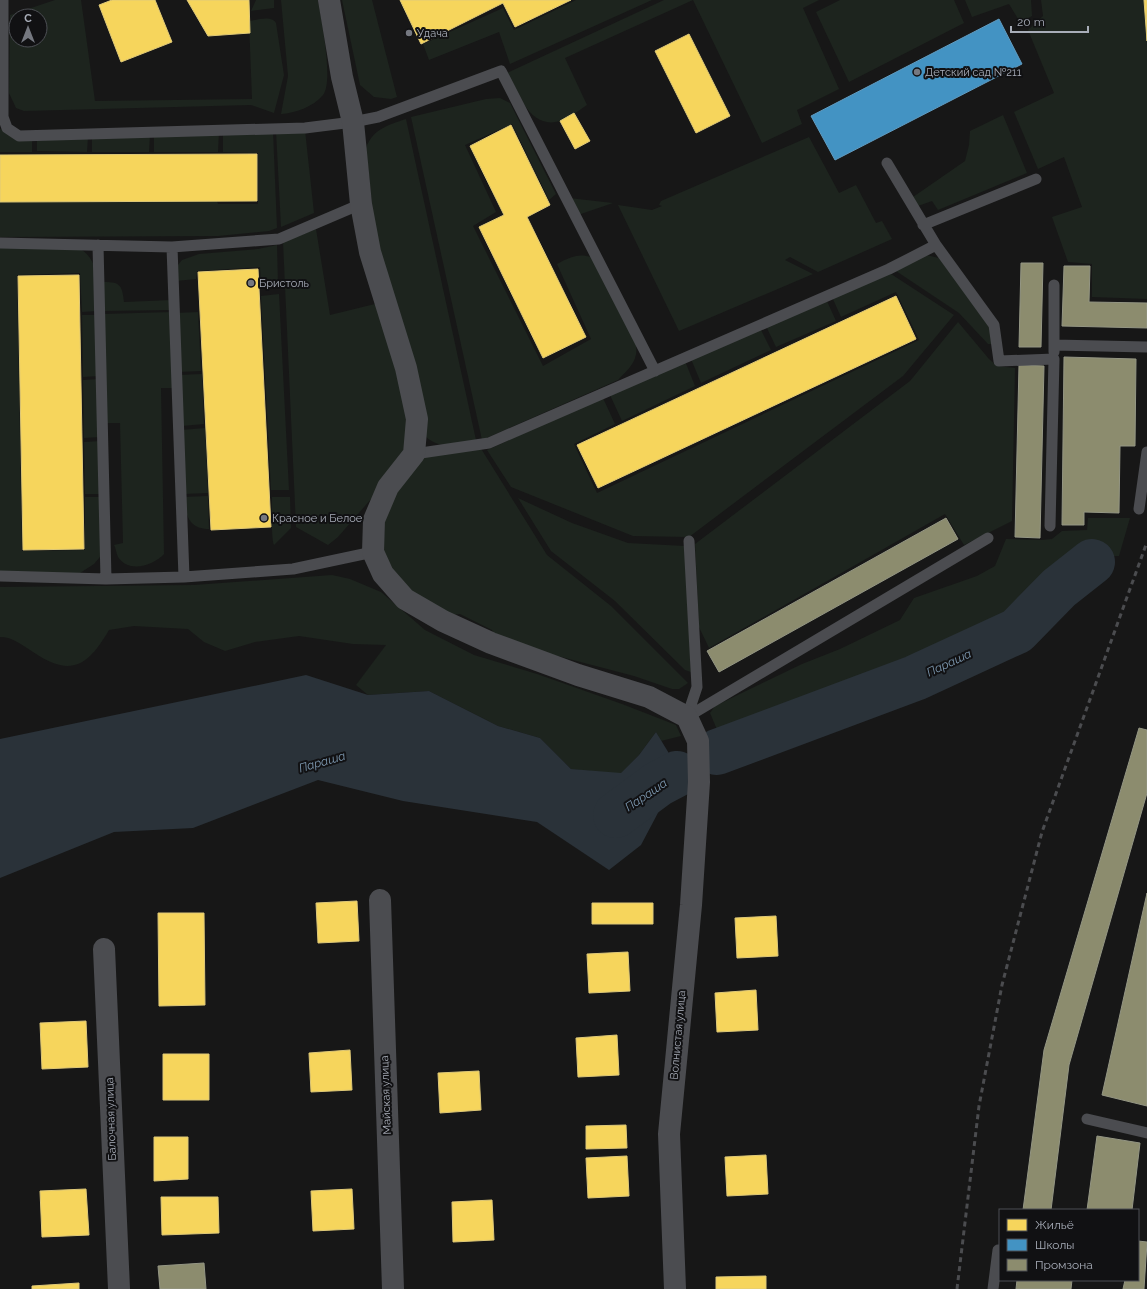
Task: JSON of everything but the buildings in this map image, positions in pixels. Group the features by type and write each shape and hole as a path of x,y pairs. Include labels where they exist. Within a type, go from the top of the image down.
{"street":[{"path":"329,0 342,77 354,122 361,204 370,252 406,368 417,419 414,454 388,487 374,520 372,552 384,574 405,599 443,621 498,646 578,675 649,697 688,717"},
{"name":"Волнистая улица","path":"675,1289 669,1134 691,905 699,782 698,741 688,717"},
{"name":"Майская улица","path":"380,900 393,1289"},
{"name":"Балочная улица","path":"104,949 119,1289"}],"lane":[{"path":"3,0 3,117 7,128 19,136 305,128 354,122 378,117 501,71 655,371"},
{"path":"887,163 936,245 994,325 999,361 1054,359"},
{"path":"923,225 1036,180"},
{"path":"0,243 172,247 279,239 361,204"},
{"path":"414,454 489,444 889,269 936,245"},
{"path":"98,246 106,578"},
{"path":"172,247 184,577"},
{"path":"1050,526 1054,359 1054,285"},
{"path":"1054,345 1147,347"},
{"path":"1139,509 1147,452"},
{"path":"688,717 988,538"},
{"path":"688,717 697,687 689,541"},
{"path":"0,576 106,578 184,577 293,569 372,552"},
{"path":"1087,1119 1147,1134"},
{"path":"993,1289 998,1250"}],"shaded area":[{"path":"55,0 81,0 95,101 252,99 249,21 271,19 276,23 284,75 274,113 251,105 24,111 16,108 9,93 10,48 48,48 48,8 31,8"},
{"path":"256,0 274,0 274,8 251,11"},
{"path":"281,0 318,0 326,49 327,77 326,88 323,95 319,99 304,109 281,114 288,76"},
{"path":"342,0 372,0 397,97 391,99 374,97 360,85"},
{"path":"576,0 652,0 510,64 499,32 429,60 423,44 503,8 514,30"},
{"path":"664,0 693,0 565,58 587,105 564,120 550,122 541,120 526,108 507,73"},
{"path":"693,0 819,0 803,8 839,89 797,110 802,124 762,143"},
{"path":"840,0 954,0 964,23 849,82 816,12"},
{"path":"965,0 1031,0 1032,16 1020,22 1009,4 972,17"},
{"path":"1041,0 1147,0 1147,299 1092,297 1092,264 1068,262 1052,217 1082,207 1064,157 1038,169 1014,112 1054,93 1028,30 1043,16"},
{"path":"500,98 510,103 556,194 549,200 512,124 465,145 496,212 473,226 543,366 591,339 557,264 570,258 582,255 592,257 635,340 636,352 635,358 630,367 618,380 482,440 411,117 486,99"},
{"path":"1003,115 1027,173 938,210 932,201 918,206 913,197 965,161 969,145 970,131"},
{"path":"406,119 476,440 447,445 434,442 421,432 377,249 366,148 377,132 387,126"},
{"path":"0,129 32,137 32,152 0,152"},
{"path":"305,130 314,213 281,227 276,131"},
{"path":"273,131 277,228 269,231 218,236 0,237 0,202 217,201 218,204 258,204 258,153 223,152 223,132"},
{"path":"219,132 218,152 154,152 154,134"},
{"path":"150,134 149,152 92,152 92,137"},
{"path":"88,137 87,152 37,151 37,138"},
{"path":"809,137 839,193 856,185 876,223 882,221 892,239 818,272 790,257 785,260 813,274 679,331 618,205 652,210 662,206 659,205 661,201"},
{"path":"569,198 613,203 578,215"},
{"path":"316,229 330,315 379,303 413,417 403,455 378,491 338,537 328,545 296,527 283,242"},
{"path":"0,245 78,248 86,253 91,259 96,275 97,311 82,312 80,273 17,275 22,551 85,550 85,497 103,497 100,557 94,564 80,573 0,573"},
{"path":"277,245 278,284 261,286 260,267 197,271 196,279 176,281 178,265 182,260 199,254 258,249"},
{"path":"926,255 939,258 991,329 991,344 988,344 959,313 893,269"},
{"path":"888,272 954,315 903,376 689,537 633,536 511,487 487,450 603,398 615,424 574,444 597,493 919,340 896,292 841,317 832,297"},
{"path":"101,282 116,283 121,287 124,302 172,300 173,310 102,311"},
{"path":"279,294 289,490 271,490 261,296"},
{"path":"826,299 836,321 776,347 766,326"},
{"path":"173,312 177,388 161,388 164,554 154,562 148,564 141,566 128,565 118,557 114,545 123,543 120,423 104,423 102,314"},
{"path":"198,312 201,371 178,372 176,313"},
{"path":"82,315 98,315 99,376 83,377"},
{"path":"958,322 989,359 997,366 1015,368 1012,521 964,545 945,514 709,648 699,627 695,544 910,381"},
{"path":"760,328 771,350 701,383 691,359"},
{"path":"685,361 695,386 622,421 610,395"},
{"path":"202,374 204,424 181,426 178,375"},
{"path":"99,379 100,437 84,438 83,380"},
{"path":"205,428 208,493 183,494 181,430"},
{"path":"101,441 103,494 85,494 84,442"},
{"path":"480,447 547,555 611,606 688,683 679,689 672,689 634,676 497,640 492,630 460,614 446,616 409,594 383,560 385,512 412,465 427,456"},
{"path":"208,496 209,529 196,526 192,523 187,515 183,497"},
{"path":"272,497 290,497 291,528 274,545 272,530"},
{"path":"518,498 572,523 628,543 685,546 691,672 685,670 615,601 551,551"},
{"path":"1088,518 1130,518 1119,556 1085,559 1054,570 1048,584 1035,597 1007,621 979,639 844,696 718,744 718,732 710,713 715,706 802,664 840,649 900,620 914,598 977,576 995,566 1006,539 1052,539 1062,531 1087,530"},
{"path":"332,575 350,579 381,592 425,630 474,655 537,674 676,725 681,736 661,741 656,732 639,755 621,774 571,769 540,738 498,726 429,691 368,695 356,685 386,645 353,644 299,636 255,642 225,651 204,642 188,629 134,626 109,630 94,652 86,660 68,666 58,665 46,660 9,638 0,637 0,587 194,585"}],"water":[{"path":"306,675 368,695 429,691 498,726 540,738 571,769 621,773 639,755 656,732 673,760 660,809 641,845 609,870 537,822 403,801 318,780 193,828 114,832 0,878 0,739"}],"waterway":[{"name":"Параша","path":"717,752 915,678 1017,631 1059,588 1092,562"},
{"name":"Параша","path":"616,815 658,784 677,774"}],"railway":[{"path":"957,1289 979,1106 1002,985 1042,832 1147,542"}],"place":[{"name":"Удача","path":"409,33"},
{"name":"Детский сад №211","path":"917,72"},
{"name":"Бристоль","path":"251,283"},
{"name":"Красное и Белое","path":"264,518"}]}
